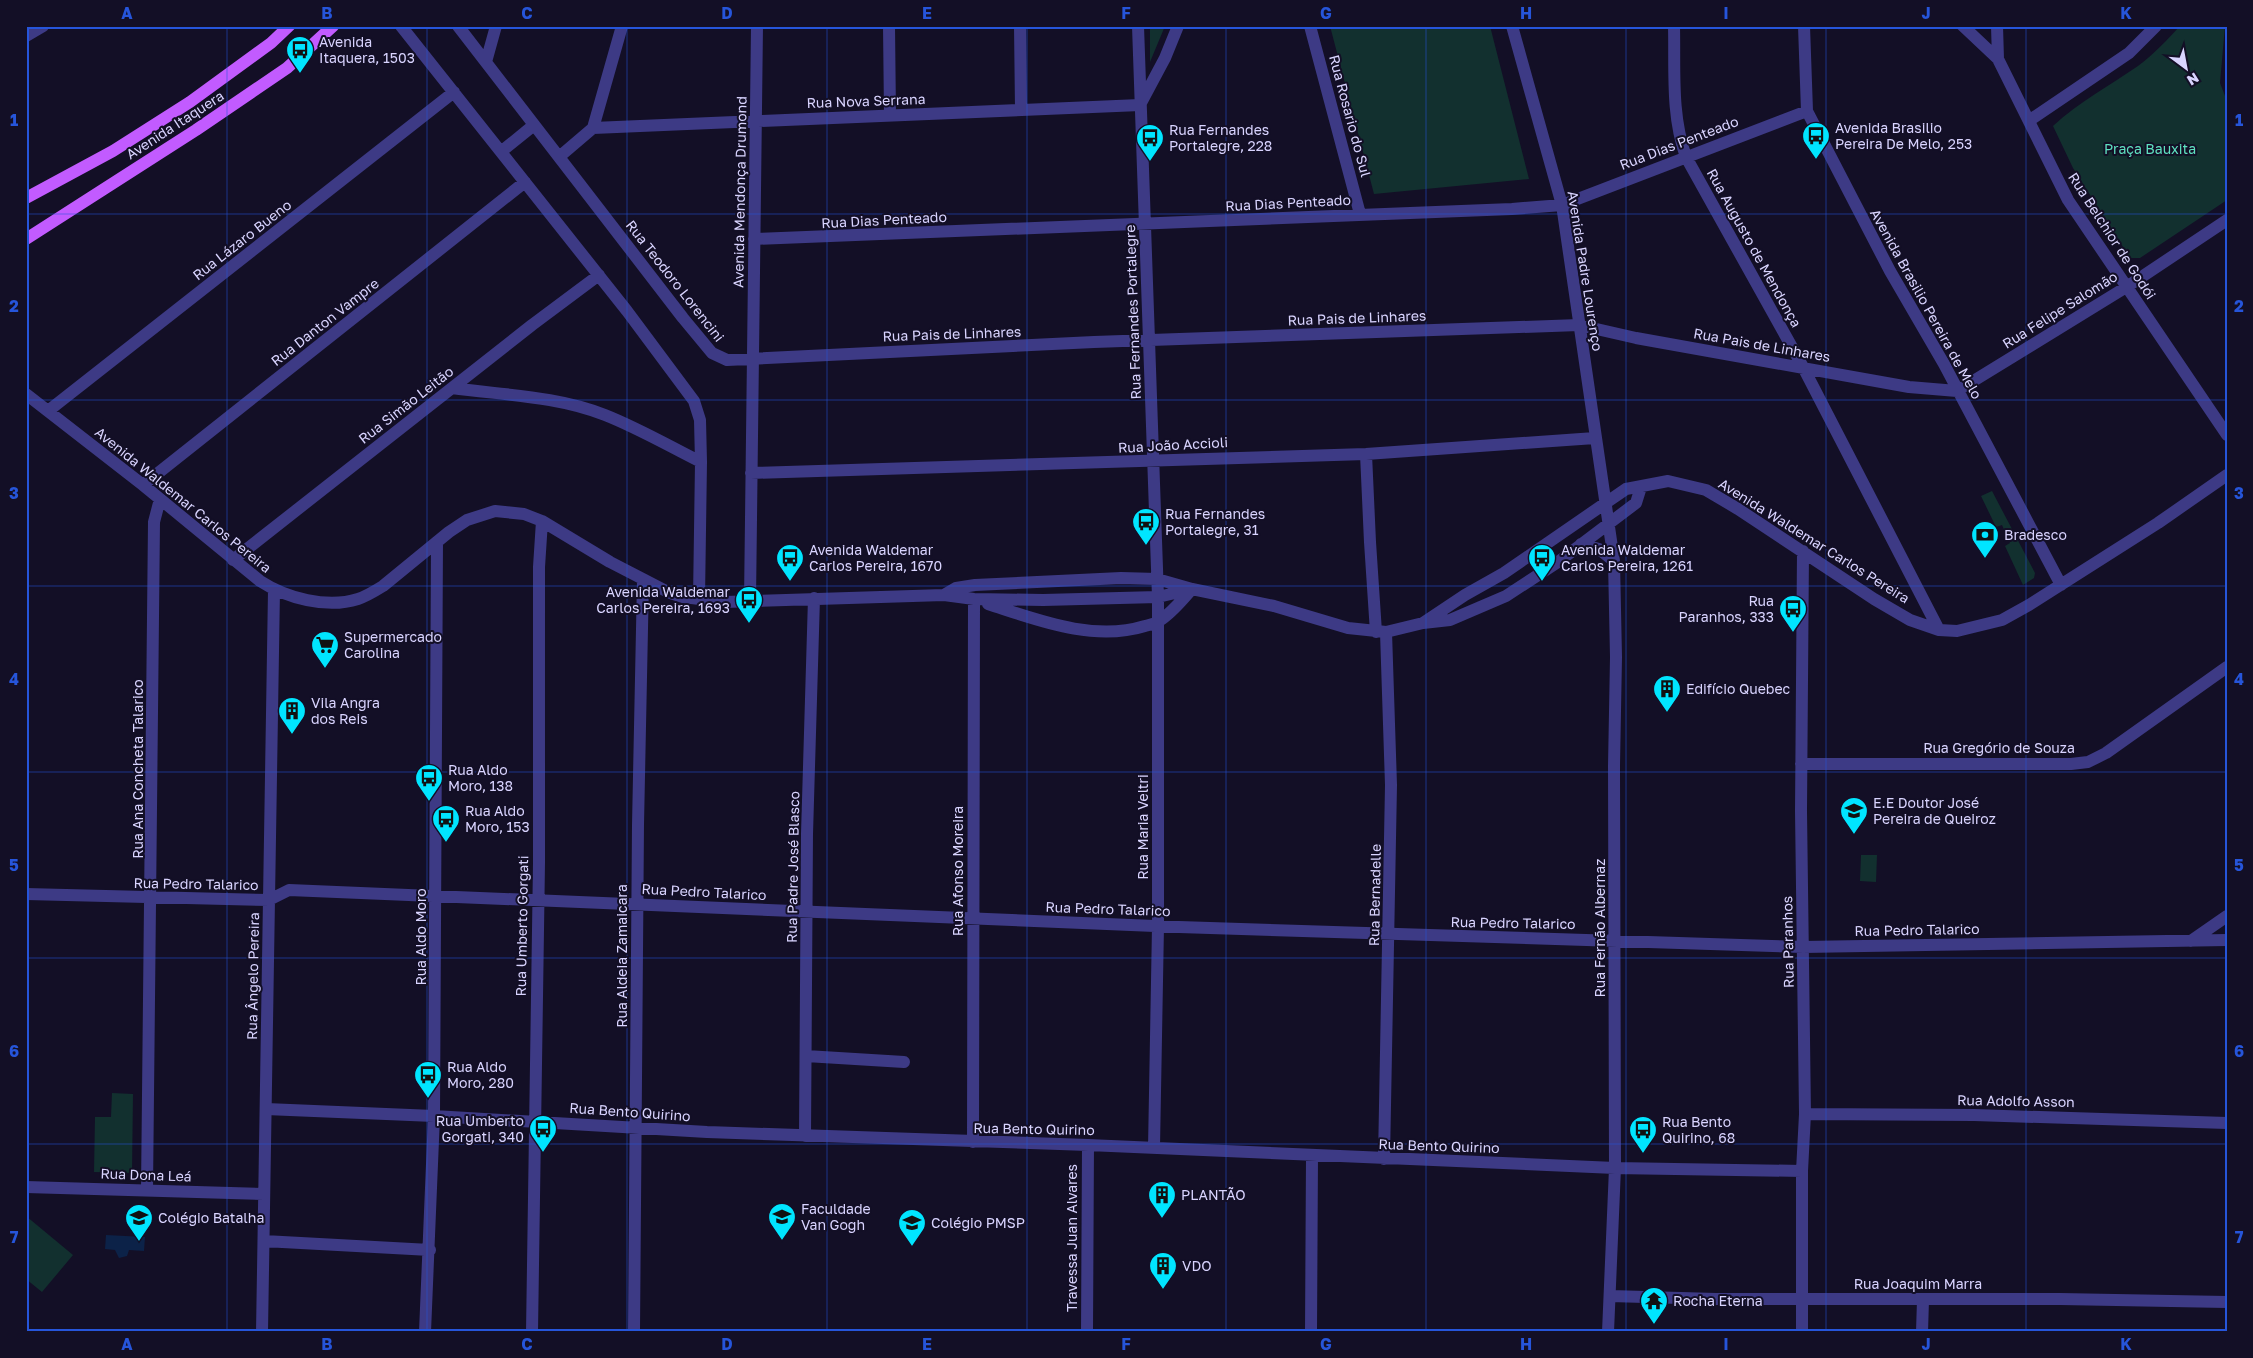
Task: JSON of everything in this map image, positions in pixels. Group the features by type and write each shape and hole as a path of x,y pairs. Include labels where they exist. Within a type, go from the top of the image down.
{"main road":[{"name":"Avenida Itaquera","path":"26,198 112,151 190,102 271,43 289,26"},
{"name":"Avenida Itaquera","path":"26,239 196,130 280,73 333,26"}],"street":[{"path":"26,36 42,26"},
{"path":"401,26 502,151 668,363 694,401 700,420 699,599"},
{"name":"Rua Teodoro Lorencini","path":"458,26 712,353 728,360 752,358"},
{"path":"486,62 496,26"},
{"path":"560,157 594,128 622,26"},
{"name":"Avenida Mendonça Drumond","path":"752,358 757,26"},
{"path":"889,26 890,115"},
{"path":"1020,26 1021,110"},
{"name":"Rua Fernandes Portalegre","path":"1138,26 1158,597"},
{"path":"1140,105 1165,58 1178,26"},
{"name":"Rua Rosario do Sul","path":"1310,26 1360,214"},
{"name":"Avenida Padre Lourenço","path":"1512,26 1562,205 1609,524"},
{"name":"Rua Augusto de Mendonça","path":"1674,26 1675,107 1678,128 1686,157 1803,367 1939,630"},
{"name":"Avenida Brasilio Pereira de Melo","path":"1804,26 1807,111 1890,271 1944,364 2061,585"},
{"name":"Rua Belchior de Godói","path":"1963,26 1998,59 2030,120 2068,200 2128,286 2227,435"},
{"path":"1998,26 1998,59"},
{"path":"2030,120 2129,53 2156,26"},
{"path":"1138,54 1148,64 1165,58"},
{"name":"Rua Lázaro Bueno","path":"48,411 454,92"},
{"name":"Rua Nova Serrana","path":"594,128 1140,105"},
{"name":"Rua Dias Penteado","path":"754,239 1512,209 1562,205 1807,111"},
{"path":"502,151 534,125"},
{"name":"Rua Danton Vampre","path":"143,485 525,182"},
{"name":"Rua Felipe Salomão","path":"1957,391 2128,286 2227,220"},
{"name":"Rua Simão Leitão","path":"233,560 599,275"},
{"name":"Rua Pais de Linhares","path":"752,358 1149,340 1579,325 1636,338 1909,387 1957,391"},
{"path":"750,601 752,358"},
{"path":"452,388 539,399 576,406 605,415 701,462"},
{"name":"Avenida Waldemar Carlos Pereira","path":"26,394 143,485 233,560 274,590 315,601 339,602 358,599 383,586 467,520 495,511 524,514 542,521 643,580 670,593 699,599 750,601 944,595 974,599 1043,600 1158,597 1192,589"},
{"name":"Rua João Accioli","path":"751,473 1366,454 1595,438"},
{"name":"Rua Bernadelle","path":"1366,454 1381,632 1391,785 1390,935 1384,1159"},
{"name":"Avenida Waldemar Carlos Pereira","path":"1424,623 1465,595 1504,573 1626,489 1668,481 1706,490 1910,620 1939,630 1957,631 2002,620 2061,585 2227,475"},
{"name":"Avenida Waldemar Carlos Pereira","path":"944,595 956,588 975,585 1121,578 1158,579 1192,589 1243,598 1348,628 1381,632 1450,620 1506,596 1636,503 1641,487"},
{"name":"Rua Ana Concheta Talarico","path":"147,1190 152,898 154,522 160,499"},
{"name":"Rua Umberto Gorgati","path":"532,1332 539,567 542,521"},
{"name":"Rua Fernão Albernaz","path":"1608,1332 1616,1168 1614,766 1616,657 1614,561 1609,524"},
{"name":"Rua Aldo Moro","path":"425,1332 430,1250 434,1116 437,898 437,542"},
{"path":"1581,544 1599,549 1614,561"},
{"name":"Rua Paranhos","path":"1802,552 1801,764 1805,1114 1802,1171 1802,1332"},
{"name":"Rua Aldeia Zamaicara","path":"634,1332 643,580"},
{"name":"Avenida Waldemar Carlos Pereira","path":"974,599 1047,623 1083,630 1112,632 1135,629 1158,622 1192,589"},
{"name":"Rua Ângelo Pereira","path":"262,1332 274,590"},
{"name":"Rua Maria Veltri","path":"1154,1148 1158,926 1158,597"},
{"name":"Rua Padre José Blasco","path":"805,1136 808,834 814,598"},
{"name":"Rua Afonso Moreira","path":"973,1142 974,599"},
{"name":"Rua Gregório de Souza","path":"1801,764 2071,764 2088,762 2106,753 2227,666"},
{"name":"Rua Pedro Talarico","path":"26,894 269,900 289,890 437,898 638,904 1390,935 1615,940 1803,947 2227,940"},
{"path":"2191,941 2227,916"},
{"path":"806,1056 904,1062"},
{"name":"Rua Bento Quirino","path":"266,1109 805,1136 1088,1145 1616,1168 1802,1171"},
{"name":"Rua Adolfo Asson","path":"1805,1114 1994,1115 2227,1123"},
{"name":"Travessa Juan Alvares","path":"1087,1332 1088,1145"},
{"path":"1312,1156 1312,1332"},
{"name":"Rua Dona Leá","path":"26,1187 264,1194"},
{"path":"264,1241 430,1250"},
{"name":"Rua Joaquim Marra","path":"1610,1296 2227,1302"},
{"path":"1922,1332 1923,1300"}],"green space":[{"path":"1150,26 1165,26 1150,62"},
{"path":"1330,26 1490,26 1529,179 1374,194"},
{"name":"Praça Bauxita","path":"2180,26 2225,26 2220,83 2227,101 2227,200 2140,258 2130,258 2073,168 2053,126 2084,102 2144,61"},
{"path":"1992,491 2035,573 2034,578 2023,585 2005,546 2010,543 2002,525 1996,527 1981,496"},
{"path":"1861,855 1877,855 1876,882 1860,881"},
{"path":"112,1093 133,1094 132,1173 94,1172 95,1117 111,1117"},
{"path":"26,1216 73,1255 42,1292 26,1279"}],"water":[{"path":"106,1235 145,1237 144,1251 129,1250 127,1256 119,1258 115,1250 105,1249"}],"place":[{"name":"Avenida Itaquera, 1503","path":"300,74"},
{"name":"Avenida Brasilio Pereira De Melo, 253","path":"1816,160"},
{"name":"Rua Fernandes Portalegre, 228","path":"1150,162"},
{"name":"Rua Fernandes Portalegre, 31","path":"1146,546"},
{"name":"Bradesco","path":"1985,559"},
{"name":"Avenida Waldemar Carlos Pereira, 1670","path":"790,582"},
{"name":"Avenida Waldemar Carlos Pereira, 1261","path":"1542,582"},
{"name":"Avenida Waldemar Carlos Pereira, 1693","path":"749,624"},
{"name":"Rua Paranhos, 333","path":"1793,633"},
{"name":"Supermercado Carolina","path":"325,669"},
{"name":"Edifício Quebec","path":"1667,713"},
{"name":"Vila Angra dos Reis","path":"292,735"},
{"name":"Rua Aldo Moro, 138","path":"429,802"},
{"name":"E.E Doutor José Pereira de Queiroz","path":"1854,835"},
{"name":"Rua Aldo Moro, 153","path":"446,843"},
{"name":"Rua Aldo Moro, 280","path":"428,1099"},
{"name":"Rua Umberto Gorgati, 340","path":"543,1153"},
{"name":"Rua Bento Quirino, 68","path":"1643,1154"},
{"name":"PLANTÃO","path":"1162,1219"},
{"name":"Faculdade Van Gogh","path":"782,1241"},
{"name":"Colégio Batalha","path":"139,1242"},
{"name":"Colégio PMSP","path":"912,1247"},
{"name":"VDO","path":"1163,1290"},
{"name":"Rocha Eterna","path":"1654,1325"}]}
